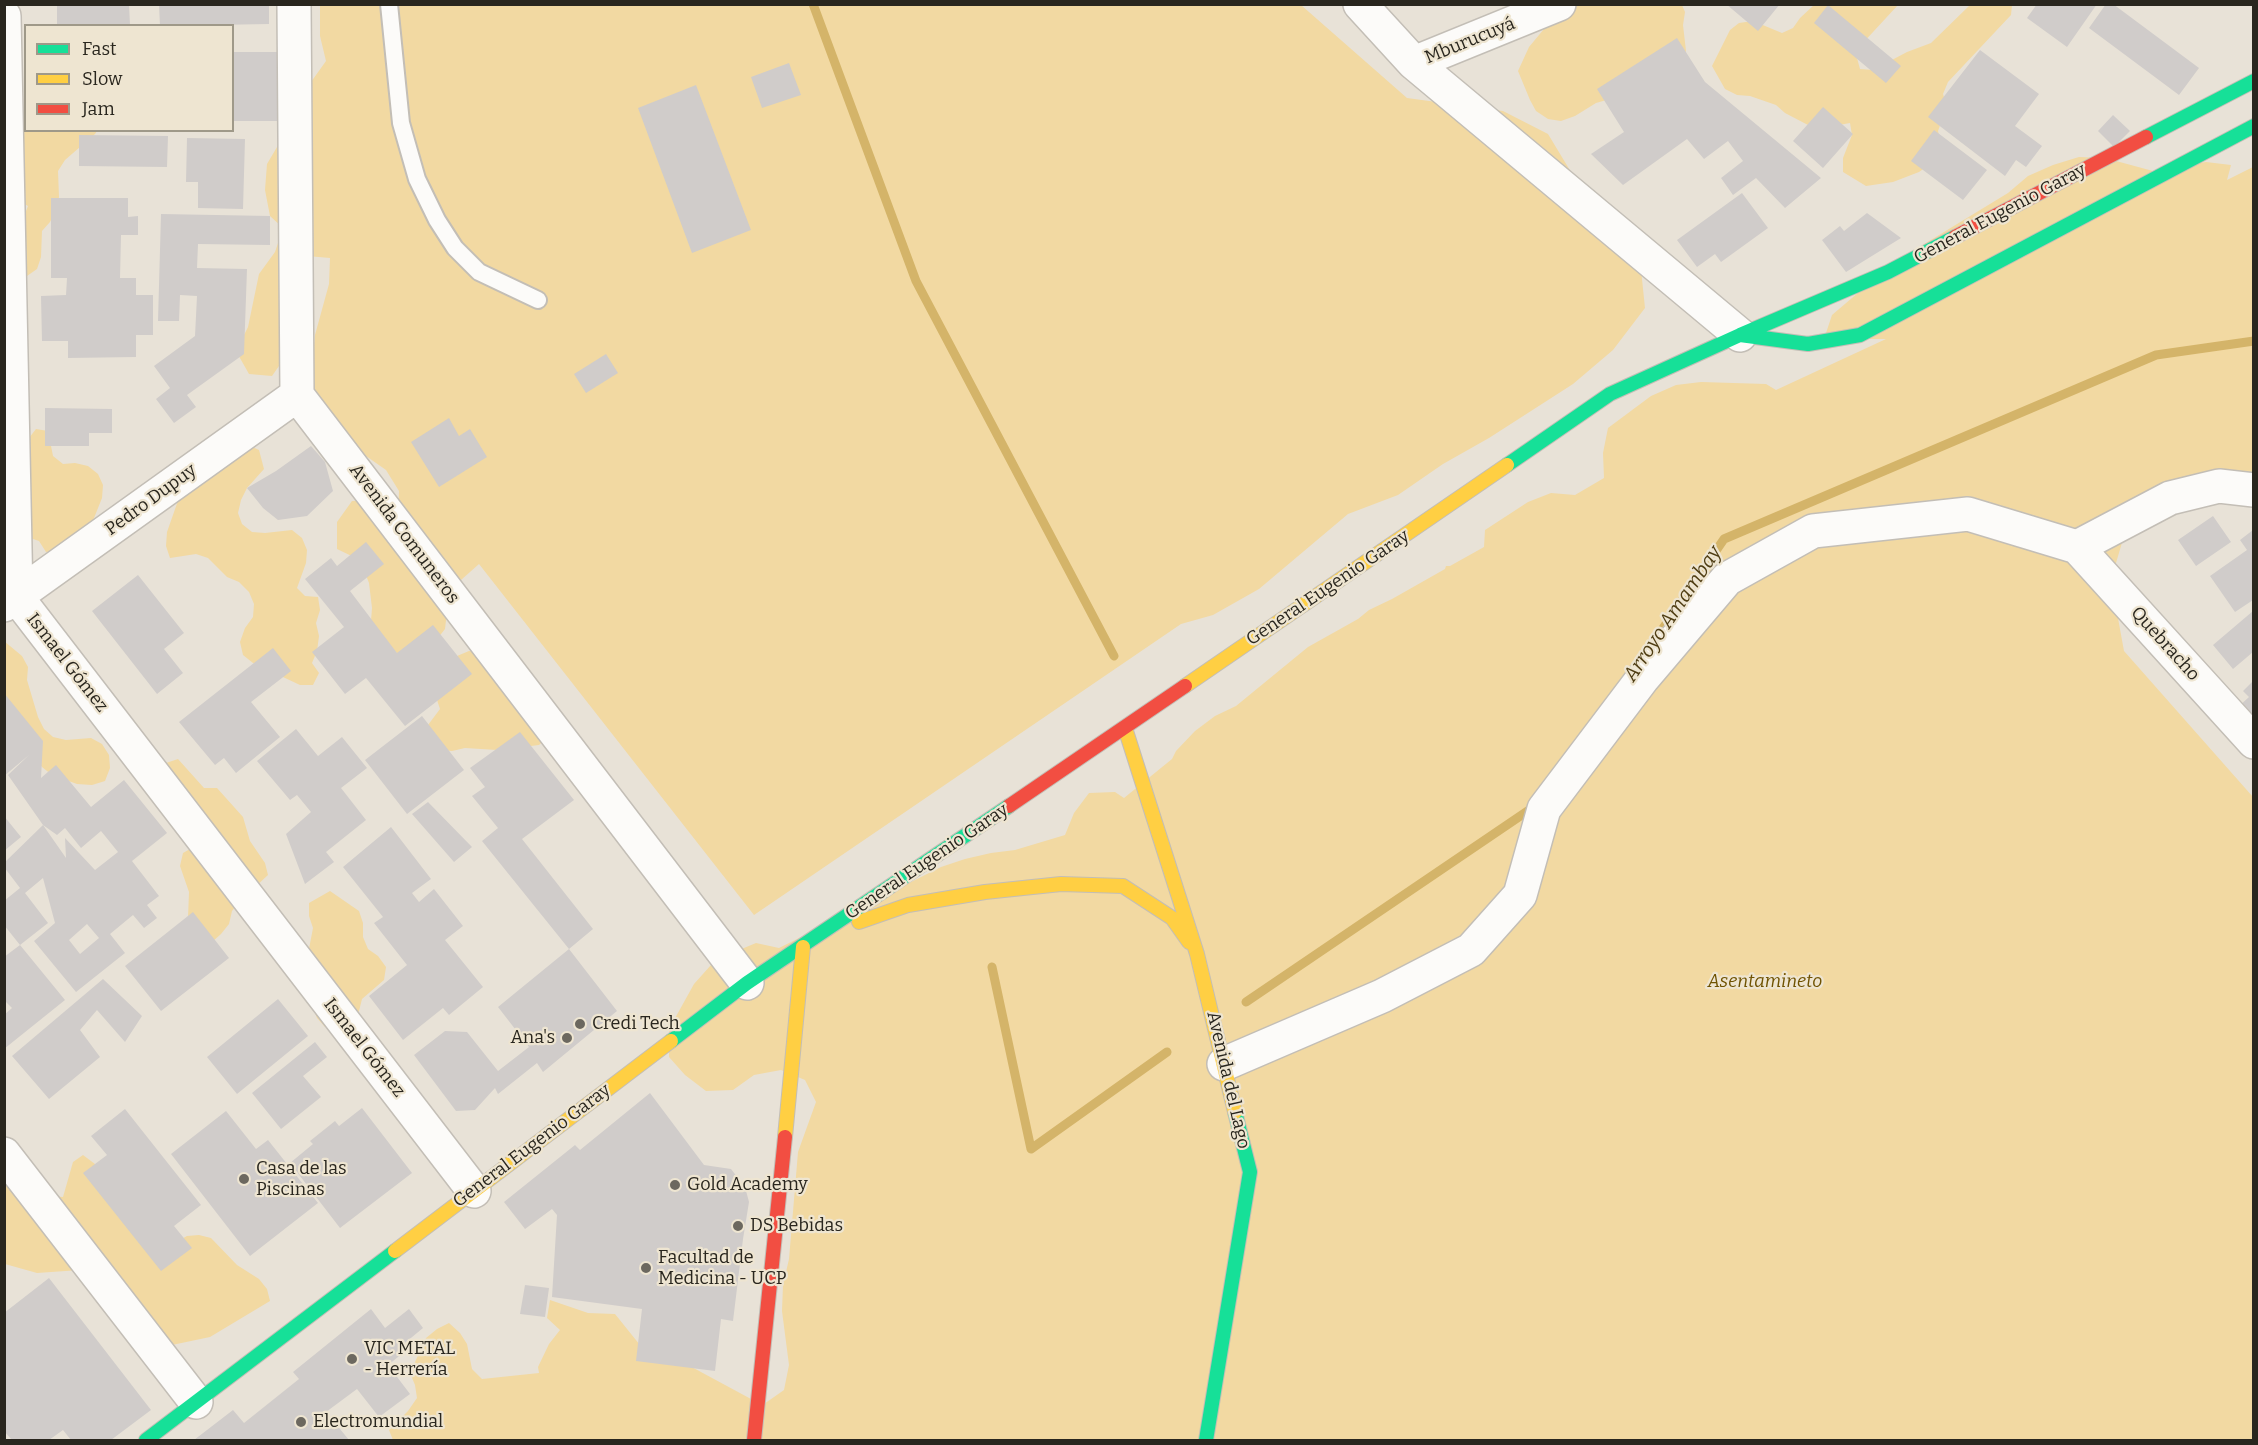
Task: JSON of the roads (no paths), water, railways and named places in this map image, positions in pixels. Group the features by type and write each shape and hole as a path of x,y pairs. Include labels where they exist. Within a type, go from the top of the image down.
{"street":[{"path":"294,4 297,395"},
{"path":"1360,4 1414,63 1740,335 1808,344 1860,335 2253,126"},
{"name":"Mburucuyá","path":"1414,63 1558,4"},
{"name":"Ismael Gómez","path":"4,16 10,601 474,1191"},
{"name":"General Eugenio Garay","path":"146,1440 747,983 1125,728 1610,394 1888,272 2253,81"},
{"name":"Pedro Dupuy","path":"10,601 297,395"},
{"name":"Avenida Comuneros","path":"297,395 747,983"},
{"path":"1224,1065 1382,996 1471,950 1520,895 1544,809 1643,678 1727,579 1813,531 1968,514 2076,547 2170,498 2219,486 2253,490"},
{"name":"Quebracho","path":"2076,547 2253,742"},
{"name":"Avenida del Lago","path":"1125,728 1197,954 1250,1172 1206,1440"},
{"path":"818,936 908,905 963,895 1061,884 1123,886 1172,918 1197,954"},
{"path":"754,1440 803,947"},
{"path":"4,1154 196,1402"}],"lane":[{"path":"390,4 401,123 417,179 437,220 455,248 479,272 538,300"}],"waterway":[{"path":"813,4 916,281 1114,656"},
{"name":"Arroyo Amambay","path":"1655,640 1724,539 2156,355 2254,341"},
{"name":"Arroyo Amambay","path":"1246,1002 1535,806"},
{"path":"992,967 1031,1149 1167,1052"}],"place":[{"name":"Credi Tech","path":"580,1024"},
{"name":"Ana's","path":"567,1038"},
{"name":"Casa de las Piscinas","path":"244,1179"},
{"name":"Gold Academy","path":"675,1185"},
{"name":"DS Bebidas","path":"738,1226"},
{"name":"Facultad de Medicina - UCP","path":"646,1268"},
{"name":"VIC METAL - Herrería","path":"352,1359"},
{"name":"Electromundial","path":"301,1422"}],"park label":[{"name":"Asentamineto","path":"1765,982"}]}
